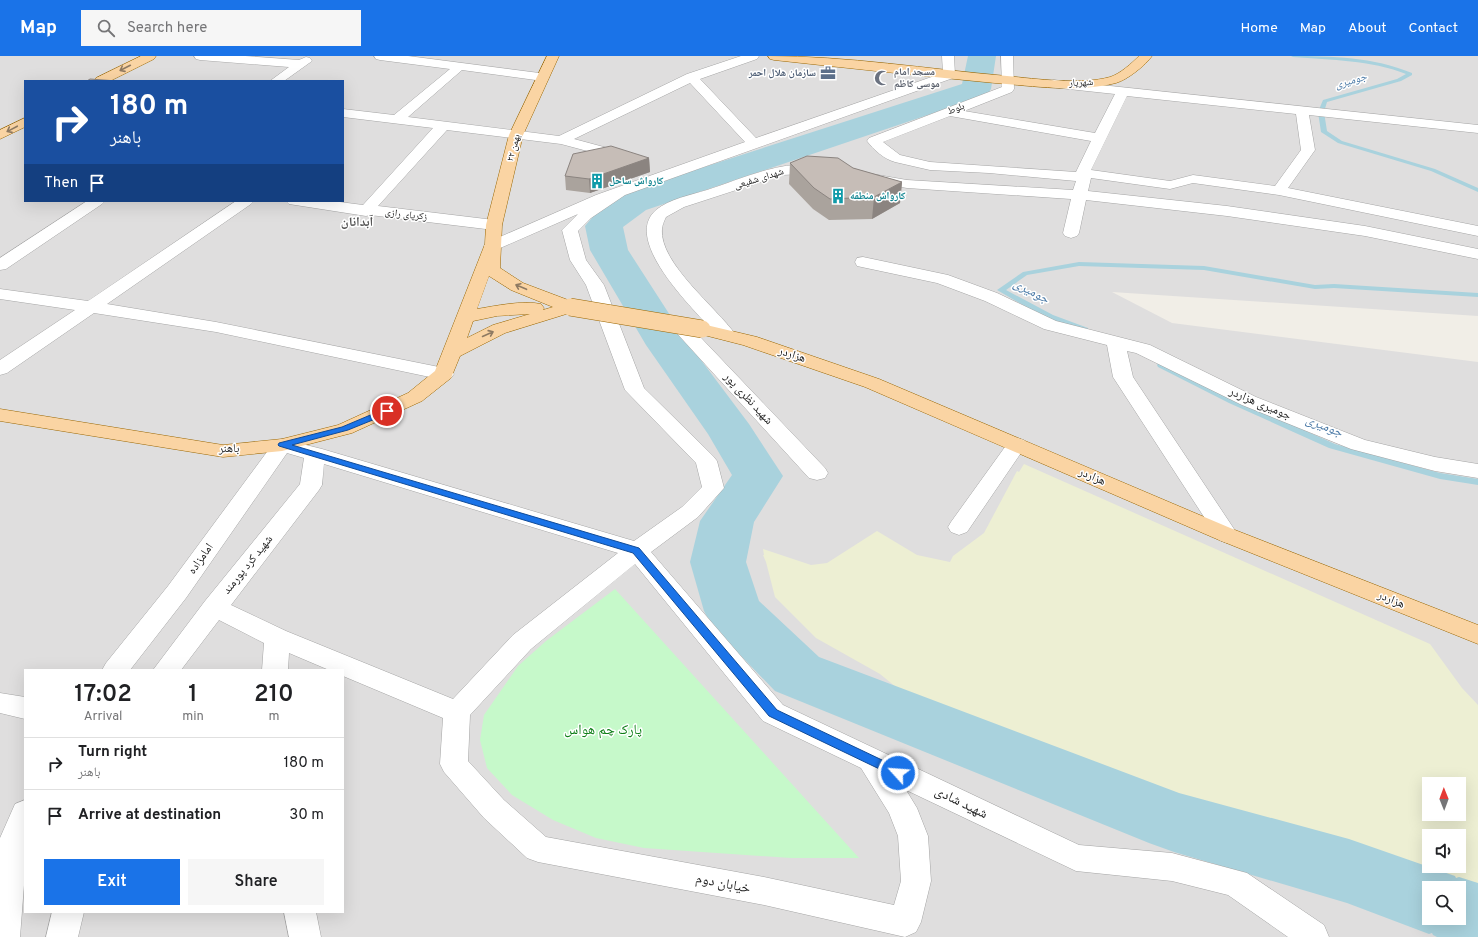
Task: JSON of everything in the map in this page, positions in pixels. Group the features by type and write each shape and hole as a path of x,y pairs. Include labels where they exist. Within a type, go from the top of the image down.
{"main road":[{"path":"102,80 150,56"},
{"name":"۲۲ بهمن","path":"492,246 494,225 516,135 553,56"},
{"name":"شهریار","path":"774,56 949,75 1043,83 1085,84 1114,80 1137,65 1146,56"},
{"path":"0,135 24,123"},
{"path":"444,374 492,246"},
{"path":"492,246 492,269 499,277 570,306"},
{"path":"476,288 514,302 570,306"},
{"path":"466,317 511,309 570,306"},
{"path":"453,352 499,329 570,306"},
{"name":"هزاردر","path":"570,306 726,334 872,382 1227,535 1478,635"},
{"name":"باهنر","path":"0,416 223,451 282,445 345,429 374,418 415,398 444,374"}],"street":[{"path":"200,56 301,64"},
{"path":"277,80 314,56"},
{"path":"380,56 543,77"},
{"path":"561,140 691,77 753,56"},
{"path":"492,246 619,192 949,75 948,56"},
{"path":"1006,56 1008,80"},
{"path":"397,120 459,67"},
{"path":"691,77 754,144"},
{"name":"بلوط","path":"1008,80 1008,89 874,141 880,148 895,158 930,166 989,169 1082,181"},
{"path":"1043,83 1478,129"},
{"path":"1071,233 1084,169 1122,92"},
{"path":"1279,191 1308,150 1295,110"},
{"path":"949,112 1100,138"},
{"path":"344,113 561,140 606,151 635,161"},
{"path":"366,211 442,126"},
{"path":"650,166 672,173"},
{"name":"شهدای شفیعی","path":"726,334 674,277 660,255 654,234 655,222 658,216 664,211 679,204 780,172 807,169 829,171"},
{"path":"860,176 907,184 1082,181 1170,185 1193,179 1279,191 1478,231"},
{"path":"1082,181 1227,211 1365,231 1478,254"},
{"path":"214,607 277,638 458,712 522,642 636,550 690,512 712,488 706,461 635,390 595,285 578,260 570,230 586,215 619,192"},
{"path":"0,265 95,202"},
{"path":"0,369 245,202"},
{"name":"زکریای رازی","path":"301,202 366,211 494,225"},
{"name":"جومیری هزاردر","path":"863,262 942,279 991,297 1050,324 1143,349 1249,401 1358,445 1435,464 1478,471"},
{"path":"0,294 216,327 444,374"},
{"name":"شهید نظری پور","path":"679,325 817,473"},
{"path":"1116,342 1123,378 1227,535"},
{"path":"960,527 1017,444"},
{"path":"282,445 636,550"},
{"name":"امامزاده","path":"116,669 177,592 282,445"},
{"name":"شهید کرد پورمند","path":"167,669 311,485 315,454"},
{"name":"شهید شادی","path":"636,550 773,713 1076,858 1172,867 1236,883 1313,936"},
{"path":"275,669 277,638"},
{"path":"0,703 24,708"},
{"name":"خیابان دوم","path":"458,712 454,764 494,809 538,849 764,891 905,922 916,881 913,836 902,808 871,760"},
{"path":"4,937 12,845 24,815"},
{"path":"62,937 68,913"},
{"path":"300,913 305,937"}],"shaded area":[{"name":"آبدانان","path":"0,56 1478,56 1478,316 1112,292 1172,323 1478,362 1478,937 0,937"}],"green space":[{"path":"1024,464 1430,644 1462,688 1478,705 1478,891 1466,888 1466,881 1442,881 1312,849 1133,795 934,718 880,674 816,638 775,597 763,555 763,549 811,565 827,563 877,531 917,555 950,562 953,556 984,533 1017,471 1019,472"},
{"name":"پارک چم هواس","path":"615,589 859,858 791,858 644,848 596,838 553,820 512,795 487,768 480,740 484,715 518,666 546,641"}],"building":[{"path":"611,146 649,158 589,179 565,176 573,154"},
{"path":"807,156 838,158 853,168 902,182 874,197 830,199 814,188 790,163"}],"waterway":[{"path":"982,56 976,89 633,202 614,215 604,226 609,250 668,345 732,434 758,476 727,521 718,562 733,611 797,674 1174,822 1349,871 1422,897"},
{"name":"جومیری","path":"1293,56 1367,61 1395,68 1410,74 1399,80 1325,101 1321,112 1324,132 1340,142 1433,170 1478,190"},
{"name":"جومیری","path":"1085,330 1050,317 1001,290 1025,273 1079,264 1204,268 1315,287 1334,286 1478,295"},
{"name":"جومیری","path":"1161,365 1232,401 1332,446 1440,476 1478,482"},
{"path":"1466,914 1478,918"}],"place":[{"name":"سازمان هلال احمر","path":"828,73"},
{"name":"مسجد امام موسی کاظم","path":"882,78"},
{"name":"کارواش ساحل","path":"597,181"},
{"name":"کارواش منطقه","path":"838,196"}],"district":[{"name":"آبدانان","path":"357,223"}],"route":[{"path":"387,411 374,418 345,429 282,445 636,550 773,713 898,773"}]}
